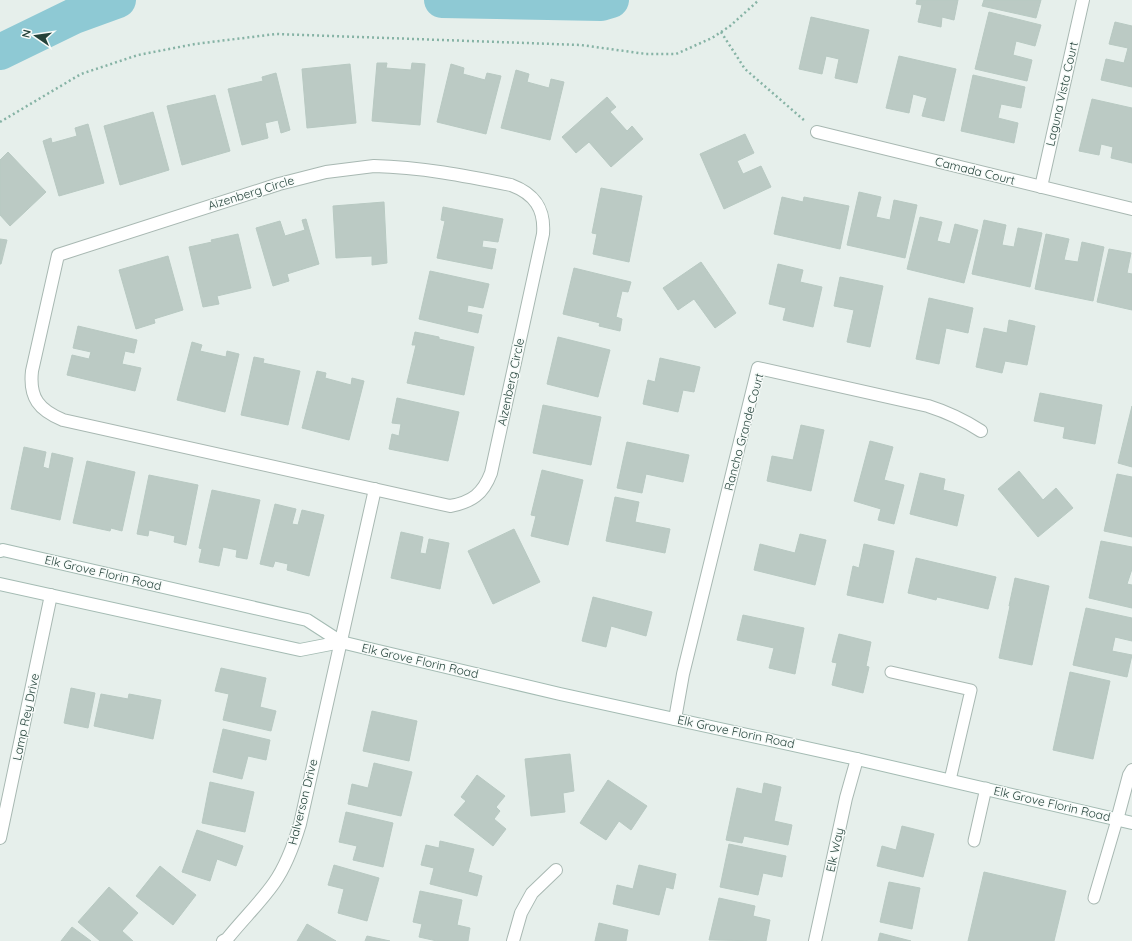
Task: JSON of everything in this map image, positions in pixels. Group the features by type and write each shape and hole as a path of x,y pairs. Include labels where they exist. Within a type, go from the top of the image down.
{"street":[{"name":"Laguna Vista Court","path":"1042,187 1084,0"},
{"name":"Camada Court","path":"817,132 1132,210"},
{"name":"Aizenberg Circle","path":"374,166 439,171 511,185 520,188 530,195 542,213 544,223 543,234 491,473 487,483 481,492 472,499 463,504 450,506 375,490 63,420 50,415 44,410 35,397 31,382 32,371 58,255 279,184 326,172 374,166"},
{"name":"Rancho Grande Court","path":"675,719 685,666 758,368 928,406 968,422 981,431"},
{"path":"341,642 375,490"},
{"name":"Elk Grove Florin Road","path":"0,551 3,550 307,620 341,642 560,694 986,788 1132,823"},
{"name":"Elk Grove Florin Road","path":"0,584 300,650 341,642"},
{"name":"Lamp Rey Drive","path":"0,838 51,595"},
{"name":"Halverson Drive","path":"226,940 275,882 286,862 295,840 300,824 341,642"},
{"name":"Elk Way","path":"815,941 846,798 857,759"},
{"path":"1117,820 1129,775 1132,770"},
{"path":"513,941 521,913 532,893 556,870"}],"lane":[{"path":"891,672 971,690 950,780"},
{"path":"974,841 986,788"},
{"path":"1094,898 1117,820"}],"path":[{"path":"0,122 81,74 138,55 195,44 254,36 284,34 581,45 646,54 676,54 721,32 730,26 759,0"},
{"path":"721,32 746,68 817,132"}],"building":[{"path":"917,0 958,0 954,20 942,17 941,27 918,22 922,5 916,4"},
{"path":"984,0 1041,0 1036,18 982,6"},
{"path":"989,12 1041,25 1035,46 1016,41 1013,55 1032,60 1027,81 975,69"},
{"path":"811,17 869,30 857,83 835,78 839,59 826,56 822,74 799,69"},
{"path":"1115,22 1132,26 1132,87 1101,80 1106,59 1124,63 1128,48 1109,44"},
{"path":"899,56 956,69 944,121 922,116 927,98 913,94 909,113 886,108"},
{"path":"377,63 387,63 386,68 411,70 412,63 425,64 420,125 372,121"},
{"path":"350,64 356,123 307,128 302,69"},
{"path":"451,64 464,68 463,74 485,80 487,73 501,76 486,134 437,122"},
{"path":"516,70 529,74 527,82 549,88 551,79 564,82 550,140 501,128"},
{"path":"276,73 290,130 281,133 278,120 265,123 268,138 242,145 228,89 263,81 262,77"},
{"path":"973,75 1025,87 1021,108 1001,104 998,118 1018,123 1014,143 961,131"},
{"path":"215,95 230,151 182,165 167,106"},
{"path":"607,97 616,107 610,112 627,131 632,126 643,139 611,167 589,142 576,153 562,137"},
{"path":"1092,99 1132,108 1132,163 1111,158 1113,147 1101,144 1099,155 1079,151"},
{"path":"153,112 169,170 120,185 104,126"},
{"path":"88,124 104,183 59,196 43,141 51,138 52,143 77,136 75,128"},
{"path":"745,134 754,153 737,161 743,174 761,166 771,187 724,209 700,154"},
{"path":"8,152 46,192 10,226 0,215 0,160"},
{"path":"601,188 642,196 629,262 593,254 597,234 592,233"},
{"path":"859,192 881,197 876,217 890,220 894,200 917,205 905,258 847,245"},
{"path":"782,197 803,202 804,197 849,206 840,249 774,234"},
{"path":"384,202 387,263 372,265 372,256 336,258 333,206"},
{"path":"443,207 503,219 498,242 483,240 482,247 496,249 492,269 437,258 445,221 441,220"},
{"path":"920,217 942,222 937,241 950,244 955,224 978,230 964,283 907,269"},
{"path":"306,219 319,264 287,274 289,281 273,286 256,228 280,221 285,236 305,230 302,220"},
{"path":"984,220 1006,225 1002,245 1014,247 1018,228 1042,233 1030,287 972,274"},
{"path":"238,234 251,288 217,296 219,304 203,307 189,247"},
{"path":"1046,234 1069,239 1064,260 1078,262 1082,242 1104,247 1093,301 1035,289"},
{"path":"0,239 7,240 1,264 0,264"},
{"path":"1109,249 1131,253 1127,273 1132,274 1132,310 1097,302"},
{"path":"168,256 183,310 154,319 155,323 136,329 119,270"},
{"path":"701,262 736,313 715,328 694,299 678,310 663,288"},
{"path":"778,264 803,270 800,282 822,287 813,327 783,320 786,308 769,304"},
{"path":"574,268 631,282 628,292 622,291 616,317 622,319 620,331 599,326 600,323 563,314"},
{"path":"430,271 489,284 483,308 468,305 467,312 482,315 478,333 419,319"},
{"path":"840,277 883,286 870,347 847,342 854,310 834,306"},
{"path":"929,298 973,308 968,333 946,328 939,364 916,359"},
{"path":"1009,320 1035,326 1027,365 1005,361 1002,373 976,367 984,328 1007,333"},
{"path":"78,326 137,340 134,353 125,351 122,364 141,368 135,391 67,375 72,355 89,359 91,352 73,348"},
{"path":"415,332 474,347 464,395 407,383 416,345 412,345"},
{"path":"558,337 610,350 598,397 547,384"},
{"path":"192,342 202,345 200,351 226,357 227,351 239,354 225,412 177,400"},
{"path":"254,357 264,359 263,363 300,371 288,425 241,415"},
{"path":"660,358 700,367 694,392 683,390 678,412 643,404 648,380 655,382"},
{"path":"317,371 326,373 325,378 351,385 352,378 364,381 349,440 302,428"},
{"path":"1040,393 1102,405 1095,444 1063,438 1065,427 1034,421"},
{"path":"397,398 459,412 448,461 389,449 392,434 399,436 401,424 392,423"},
{"path":"543,405 601,417 591,465 533,453"},
{"path":"1132,406 1132,467 1118,463"},
{"path":"801,425 824,430 811,491 767,481 772,456 793,460"},
{"path":"870,441 893,447 884,480 904,485 894,524 878,520 881,509 854,501"},
{"path":"627,442 689,455 683,482 646,474 642,493 617,488"},
{"path":"24,447 46,452 43,467 49,469 52,453 73,458 60,520 11,509"},
{"path":"87,461 135,472 122,531 111,528 110,531 73,523"},
{"path":"542,470 583,480 568,545 531,536 536,516 531,515"},
{"path":"1019,471 1043,500 1056,488 1073,508 1038,537 998,489"},
{"path":"920,473 945,479 943,490 964,495 957,526 910,514"},
{"path":"1117,474 1132,477 1132,537 1104,531"},
{"path":"149,475 198,485 186,545 174,542 175,536 149,530 148,536 137,534"},
{"path":"212,490 260,500 247,559 236,557 237,550 223,547 219,566 199,562 202,549 199,548"},
{"path":"615,497 639,502 635,522 670,529 665,553 606,541"},
{"path":"275,504 296,509 292,524 298,525 302,510 324,515 309,576 287,570 288,564 275,561 273,567 260,564"},
{"path":"514,529 540,582 493,604 468,551"},
{"path":"401,532 423,537 420,553 426,554 429,539 449,543 440,589 391,578"},
{"path":"800,534 826,540 815,585 754,570 760,544 795,553"},
{"path":"1101,541 1132,547 1132,569 1127,584 1132,585 1132,608 1089,598"},
{"path":"864,544 894,551 883,603 847,595 853,566 859,568"},
{"path":"916,558 996,577 988,609 937,597 936,600 908,593"},
{"path":"1015,578 1049,586 1032,665 999,658"},
{"path":"593,597 652,612 646,636 611,626 606,647 582,641"},
{"path":"1086,608 1132,618 1132,641 1115,637 1112,651 1132,655 1127,677 1073,665"},
{"path":"743,615 804,628 795,674 769,668 774,648 737,640"},
{"path":"839,634 871,642 866,666 869,667 863,693 832,685 837,663 832,662"},
{"path":"221,668 266,678 260,707 276,711 271,731 223,720 229,694 215,691"},
{"path":"1070,672 1110,681 1093,759 1053,750"},
{"path":"71,688 95,693 88,728 64,723"},
{"path":"101,694 128,699 129,694 161,700 153,739 94,726"},
{"path":"372,711 417,721 409,761 363,751"},
{"path":"223,729 270,740 266,760 248,756 242,779 213,772"},
{"path":"570,754 574,791 563,793 565,812 531,816 525,759"},
{"path":"374,763 412,772 401,816 348,804 352,784 368,788"},
{"path":"477,775 505,796 496,807 500,811 494,819 506,829 493,846 454,815 466,801 461,797"},
{"path":"608,780 647,806 631,830 619,821 606,840 580,823"},
{"path":"210,782 254,792 245,832 202,823"},
{"path":"764,783 781,787 774,821 792,825 788,845 744,836 742,843 726,840 737,788 762,794"},
{"path":"346,812 393,823 383,867 353,860 357,846 339,842"},
{"path":"902,826 934,834 923,877 877,866 882,846 896,850"},
{"path":"197,830 243,846 236,866 217,859 210,881 182,872"},
{"path":"440,841 474,849 468,872 482,876 477,896 430,884 434,868 421,865 426,845 439,848"},
{"path":"729,844 786,856 782,877 763,873 758,895 720,887"},
{"path":"334,865 379,878 367,921 338,913 344,889 328,885"},
{"path":"639,865 676,874 673,889 666,887 659,915 613,904 617,885 633,889"},
{"path":"160,866 196,895 173,925 136,896"},
{"path":"984,872 1066,891 1054,941 968,941"},
{"path":"889,882 920,888 912,929 880,922"},
{"path":"109,887 138,913 122,931 133,941 100,941 78,922"},
{"path":"420,891 462,900 457,925 470,928 468,941 437,941 419,937 422,924 413,922"},
{"path":"719,898 755,906 753,916 770,920 766,941 709,940"},
{"path":"599,923 628,930 626,941 595,941"},
{"path":"307,924 336,941 297,941"},
{"path":"72,927 91,941 61,941"},
{"path":"880,933 911,941 878,941"},
{"path":"367,936 390,941 365,941"}],"waterway":[{"path":"0,52 74,16 118,0"},
{"path":"442,0 601,3 611,0"}]}
